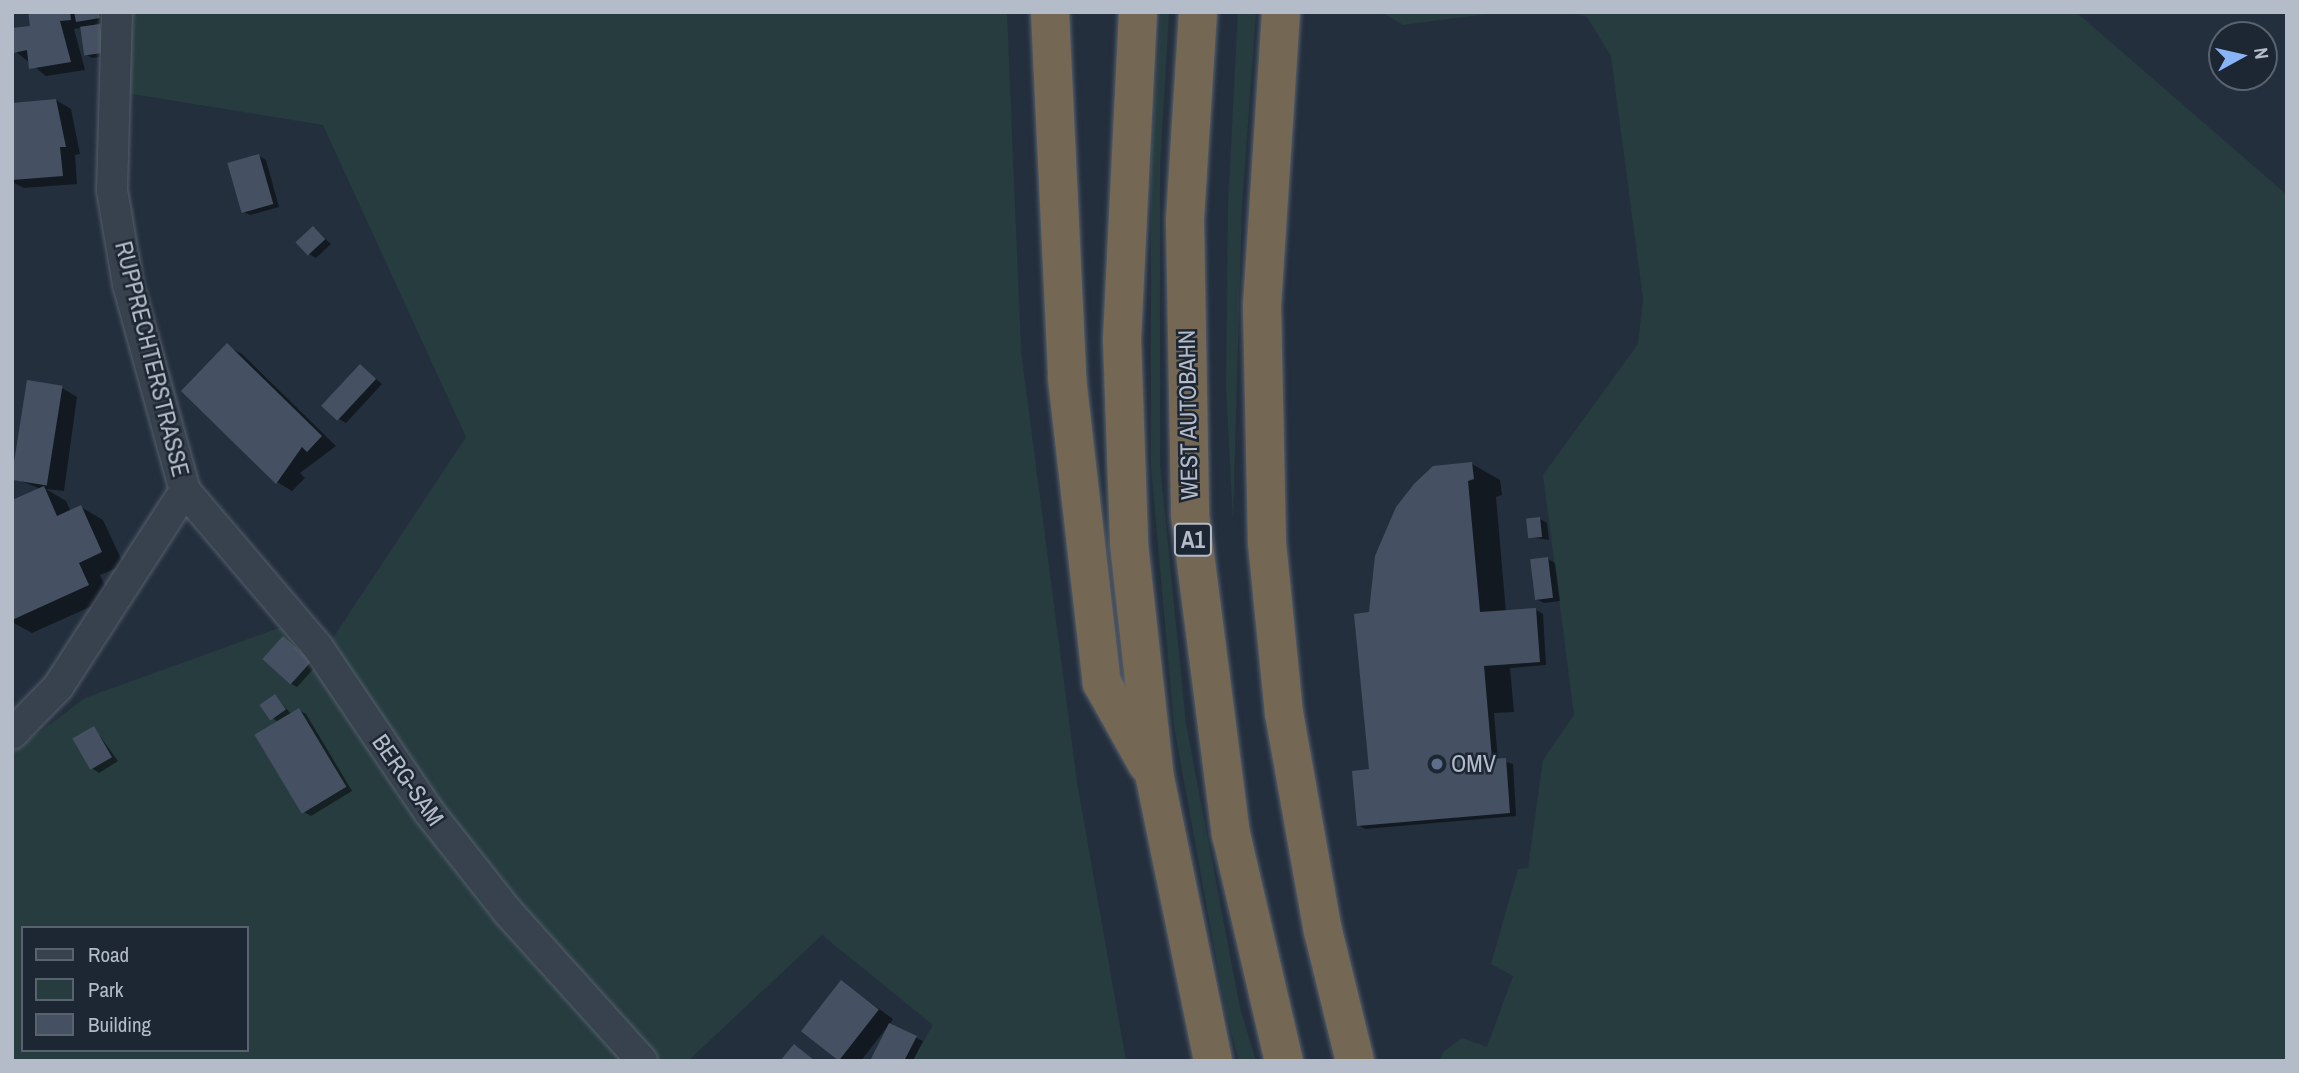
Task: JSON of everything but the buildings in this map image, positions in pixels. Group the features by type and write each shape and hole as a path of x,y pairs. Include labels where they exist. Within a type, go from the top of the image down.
{"highway":[{"path":"1050,12 1067,378 1102,684 1155,778"},
{"path":"1138,12 1122,339 1129,544 1155,778 1213,1061"},
{"name":"WEST AUTOBAHN","path":"1198,12 1185,221 1190,515 1231,834 1284,1061"},
{"path":"1281,12 1262,305 1267,543 1284,713 1323,931 1355,1061"}],"street":[{"name":"RUPPRECHTERSTRASSE","path":"12,734 58,687 185,491 128,284 112,190 117,12"},
{"name":"BERG-SAM","path":"185,491 317,646 429,812 500,902 642,1061"}],"green space":[{"path":"131,12 1007,12 1021,351 1077,782 1126,1061 912,1061 933,1025 822,935 688,1061 12,1061 12,753 85,698 279,628 333,638 466,437 323,125 126,93"},
{"path":"1161,12 1169,12 1160,165 1160,464 1186,724 1240,1008 1256,1061 1239,1061 1226,1013 1174,726 1151,466 1151,164"},
{"path":"1238,12 1256,12 1242,206 1233,520 1226,387 1228,204"},
{"path":"1382,12 1502,12 1403,25"},
{"path":"1571,12 2076,12 2287,195 2287,1061 1440,1061 1443,1052 1462,1038 1487,1047 1513,976 1491,964 1518,869 1528,868 1543,760 1574,715 1543,475 1638,344 1643,299 1611,56 1587,17"}],"place":[{"name":"OMV","path":"1437,764"}]}
